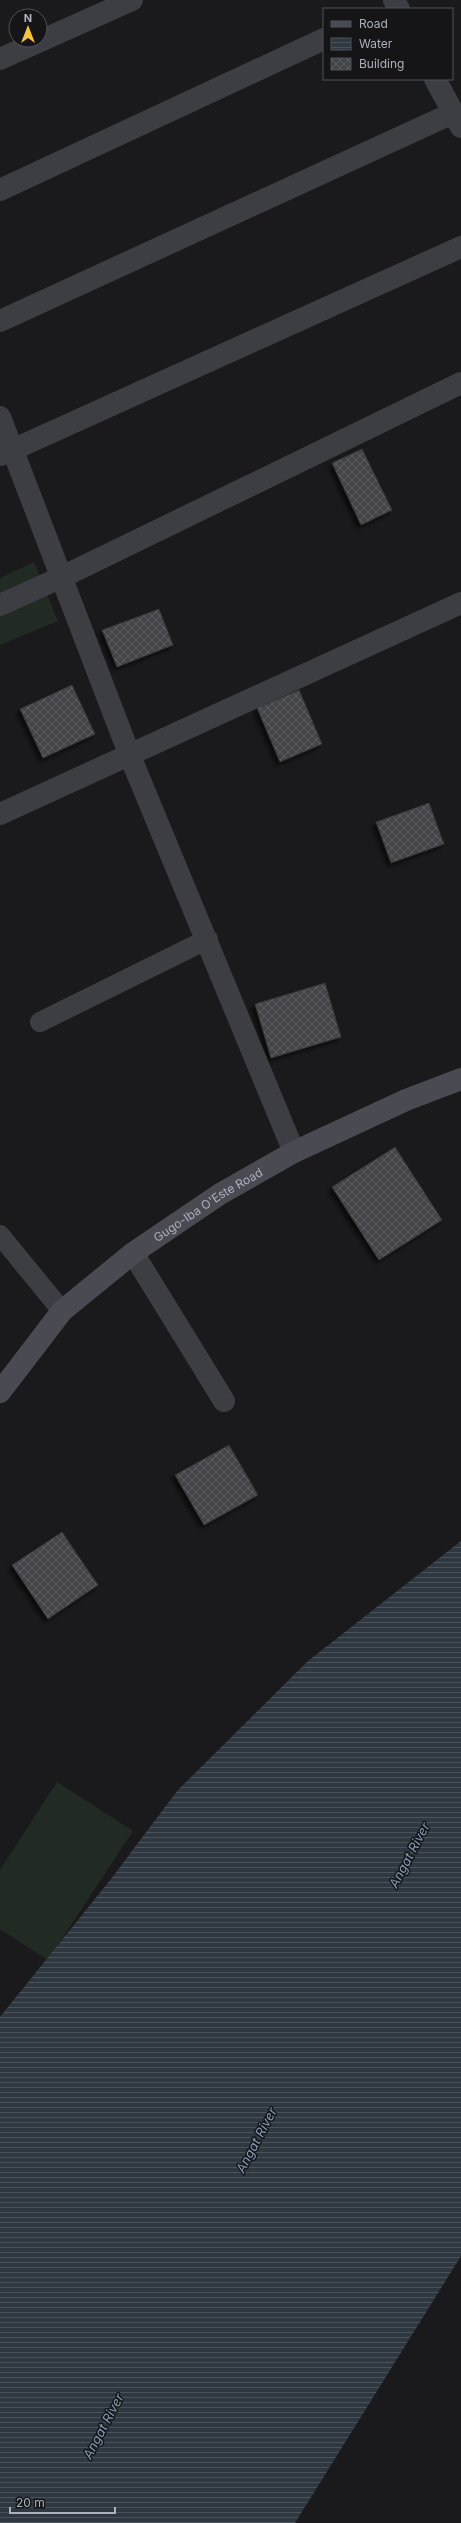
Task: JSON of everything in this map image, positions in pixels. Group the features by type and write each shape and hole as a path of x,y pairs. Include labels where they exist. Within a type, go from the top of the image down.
{"main road":[{"name":"Gugo-Iba O'Este Road","path":"0,1392 62,1310 133,1253 220,1194 294,1152 406,1100 461,1079"}],"street":[{"path":"0,59 132,0"},
{"path":"0,190 323,39"},
{"path":"0,321 457,120 436,80"},
{"path":"7,452 461,248"},
{"path":"0,605 62,577 461,383"},
{"path":"0,417 7,452 62,577 130,756 208,939 294,1152"},
{"path":"0,814 130,756 461,603"},
{"path":"133,1253 224,1401"}],"lane":[{"path":"40,1022 208,939"},
{"path":"0,1235 62,1310"}],"shaded area":[{"path":"34,562 58,621 0,645 0,578"},
{"path":"57,1782 133,1831 48,1960 0,1929 0,1870"}],"water":[{"name":"Angat River","path":"461,1541 461,2256 295,2523 0,2523 0,2017 111,1879 177,1791 308,1661"}],"building":[{"path":"362,449 392,510 361,525 332,463"},
{"path":"159,609 173,645 117,667 102,630"},
{"path":"72,685 95,734 43,758 20,709"},
{"path":"299,690 322,744 280,762 257,708"},
{"path":"429,803 444,844 391,863 376,822"},
{"path":"325,983 341,1037 271,1058 255,1004"},
{"path":"395,1147 442,1220 379,1260 332,1187"},
{"path":"229,1445 258,1495 204,1525 175,1475"},
{"path":"62,1532 98,1585 48,1619 12,1565"}]}
